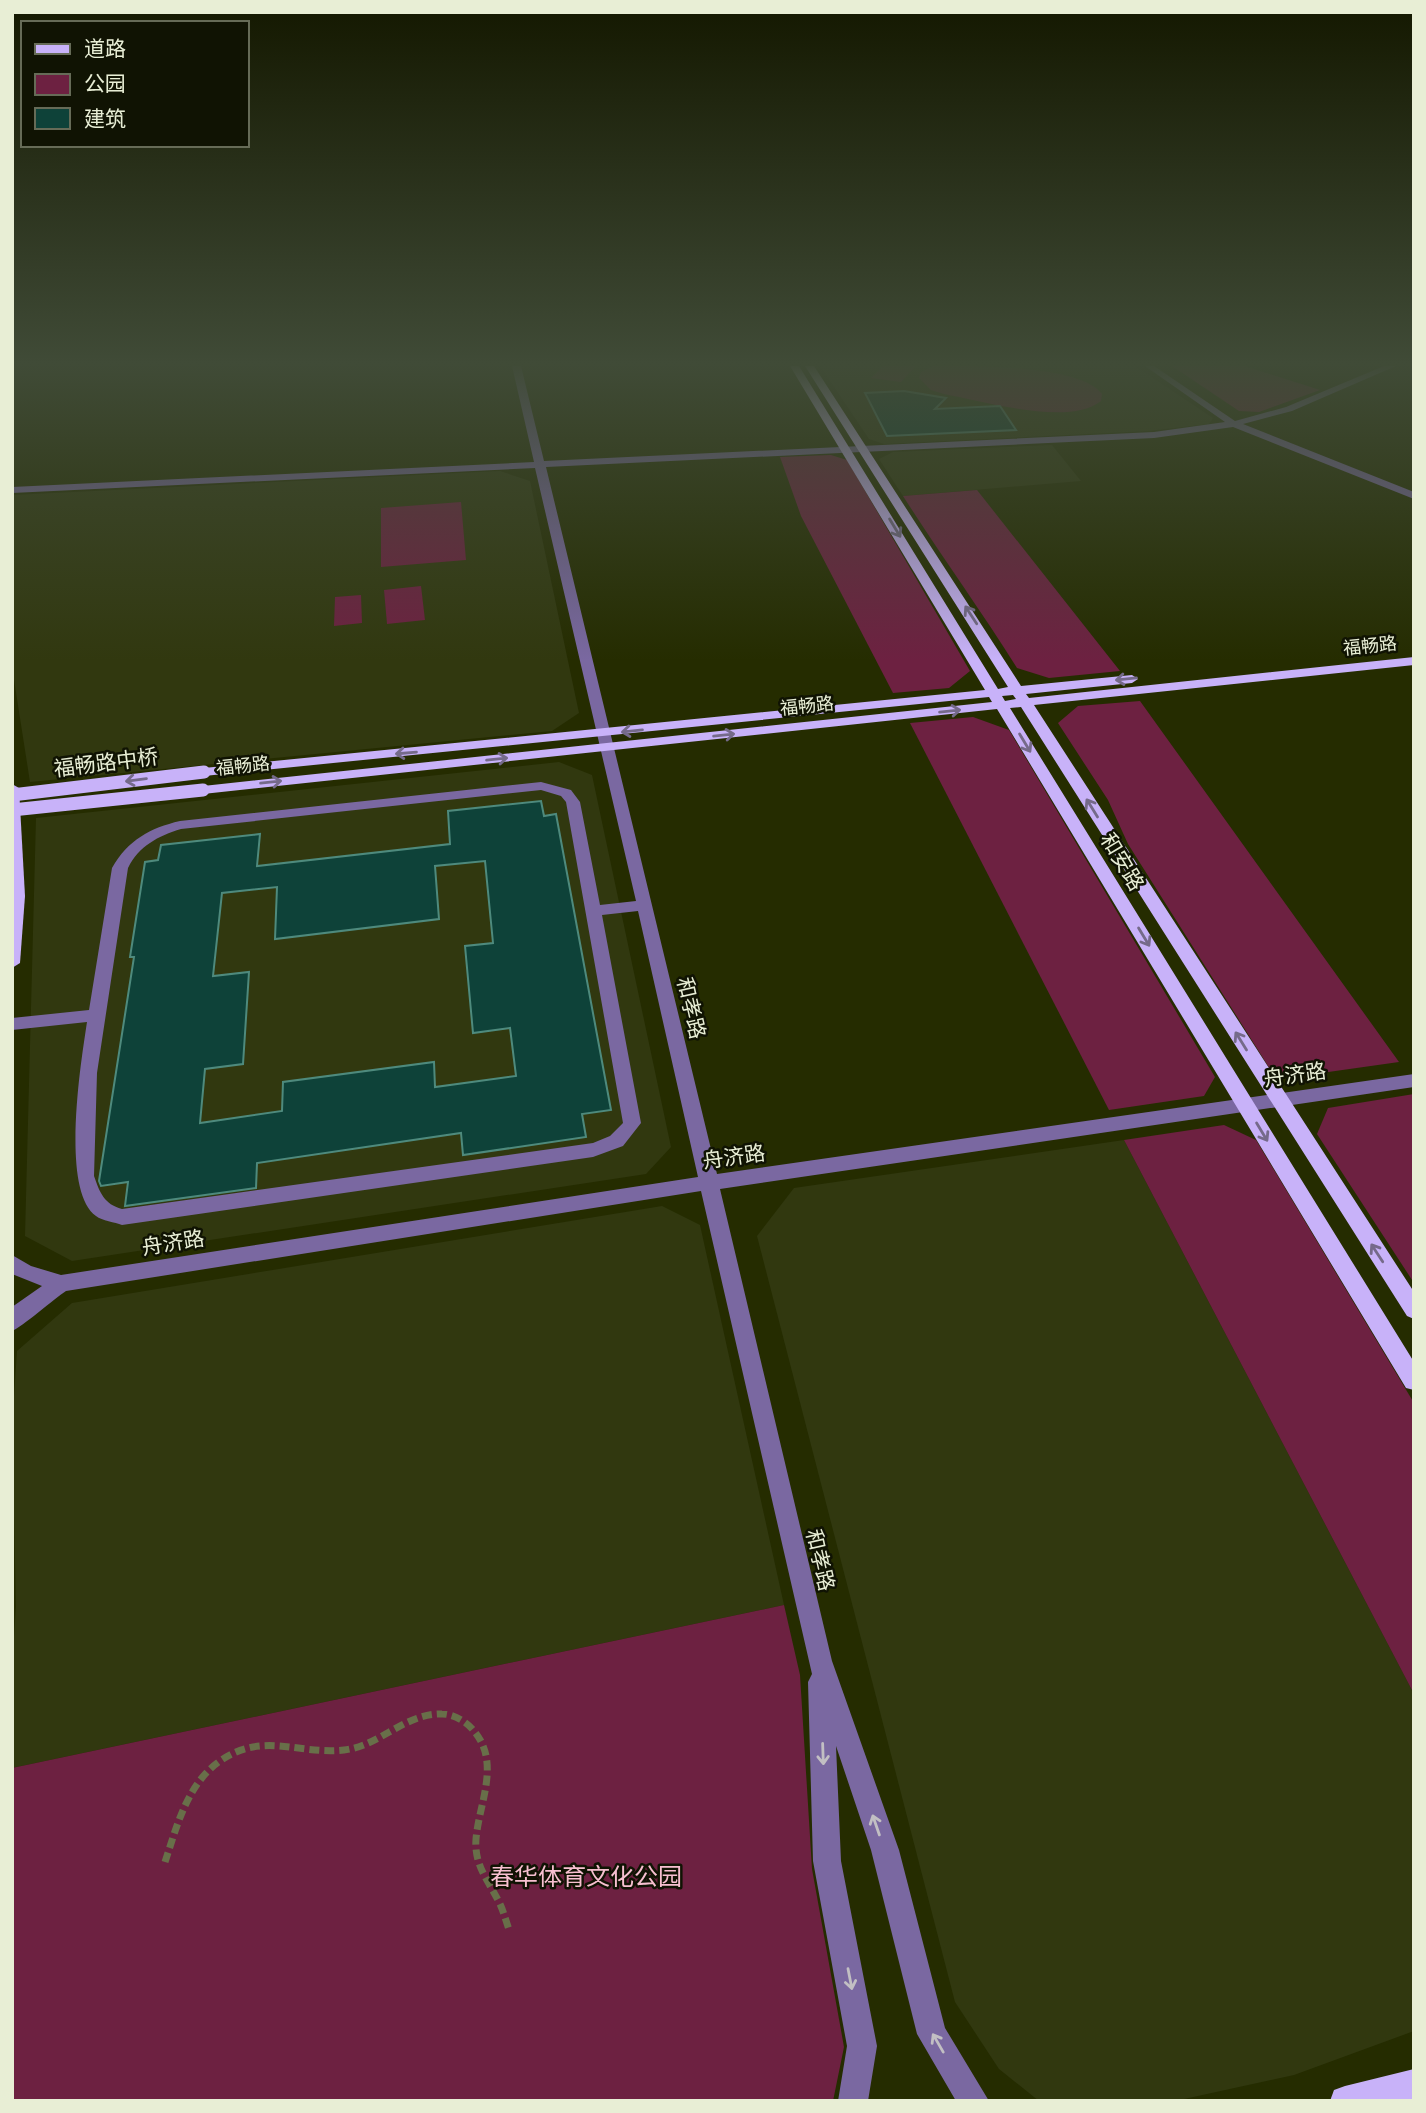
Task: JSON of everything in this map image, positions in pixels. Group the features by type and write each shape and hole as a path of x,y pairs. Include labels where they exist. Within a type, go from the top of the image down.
{"main road":[{"name":"和安路","path":"856,465 1414,1381"},
{"name":"和安路","path":"874,465 1414,1310"},
{"name":"福畅路","path":"203,790 606,740 999,699 1414,651"},
{"name":"福畅路","path":"1022,696 1414,660"},
{"name":"福畅路","path":"204,772 606,740"},
{"name":"福畅路中桥","path":"12,795 204,772"},
{"path":"12,788 17,896 12,962"},
{"name":"福畅路中桥","path":"12,810 203,790"},
{"path":"1345,2101 1414,2084"}],"street":[{"name":"和孝路","path":"539,465 606,740 820,1661"},
{"path":"12,490 547,465"},
{"path":"1336,465 1414,496"},
{"path":"1349,465 1414,488"},
{"path":"541,786 555,788 566,793 573,802 594,911 632,1123 626,1135 613,1144 593,1150 122,1217 103,1211 91,1195 85,1176 88,1073 120,868 126,855 136,844 156,833 180,825 541,786"},
{"path":"594,911 644,905"},
{"path":"12,1024 97,1015"},
{"name":"舟济路","path":"61,1283 707,1183 1414,1080"},
{"path":"12,1263 25,1272 61,1283"},
{"path":"12,1322 22,1311 61,1283"},
{"path":"820,1661 828,1861 862,2046 853,2101"},
{"path":"820,1661 885,1850 932,2034 974,2101"}],"path":[{"path":"165,1862 188,1796 202,1777 235,1752 251,1746 274,1744 342,1750 373,1742 397,1724 423,1715 446,1714 458,1718 475,1732 485,1750 489,1772 479,1820 476,1856 510,1932"}],"shaded area":[{"path":"883,465 1068,465 1081,481 903,496"},
{"path":"500,471 530,481 579,713 552,731 30,782 12,667 12,495"},
{"path":"559,762 592,775 671,1147 646,1174 72,1261 25,1236 36,818"},
{"path":"1124,1140 1414,1694 1414,2031 1294,2075 1175,2101 1039,2101 999,2069 955,2002 757,1236 794,1188"},
{"path":"662,1206 700,1225 784,1605 12,1768 12,1666 16,1606 12,1426 17,1351 72,1303"}],"green space":[{"path":"783,465 850,465 970,671 949,688 893,693 801,516"},
{"path":"977,490 1120,671 1049,678 1017,668 903,496"},
{"path":"461,502 466,560 381,567 381,508"},
{"path":"421,586 425,620 387,624 384,590"},
{"path":"361,595 362,623 334,626 335,597"},
{"path":"1140,701 1399,1062 1293,1077 1270,1069 1128,844 1108,800 1058,723 1078,706"},
{"path":"973,717 1009,730 1215,1077 1204,1096 1109,1110 910,723"},
{"path":"1414,1094 1414,1283 1317,1134 1328,1108"},
{"path":"1224,1125 1256,1140 1414,1403 1414,1694 1124,1140"},
{"name":"春华体育文化公园","path":"784,1605 800,1675 812,1869 844,2047 833,2101 12,2101 12,1768"}],"building":[{"path":"541,801 544,816 556,814 611,1110 582,1114 586,1137 463,1155 461,1133 257,1163 256,1188 125,1206 128,1182 101,1186 99,1181 134,957 130,957 145,862 158,860 161,845 260,834 257,866 450,844 448,811","holes":["485,861 493,943 465,946 473,1033 510,1028 516,1076 435,1087 434,1062 283,1082 282,1111 200,1123 205,1069 243,1064 249,972 213,976 222,893 277,887 275,939 439,919 435,866"]}]}
